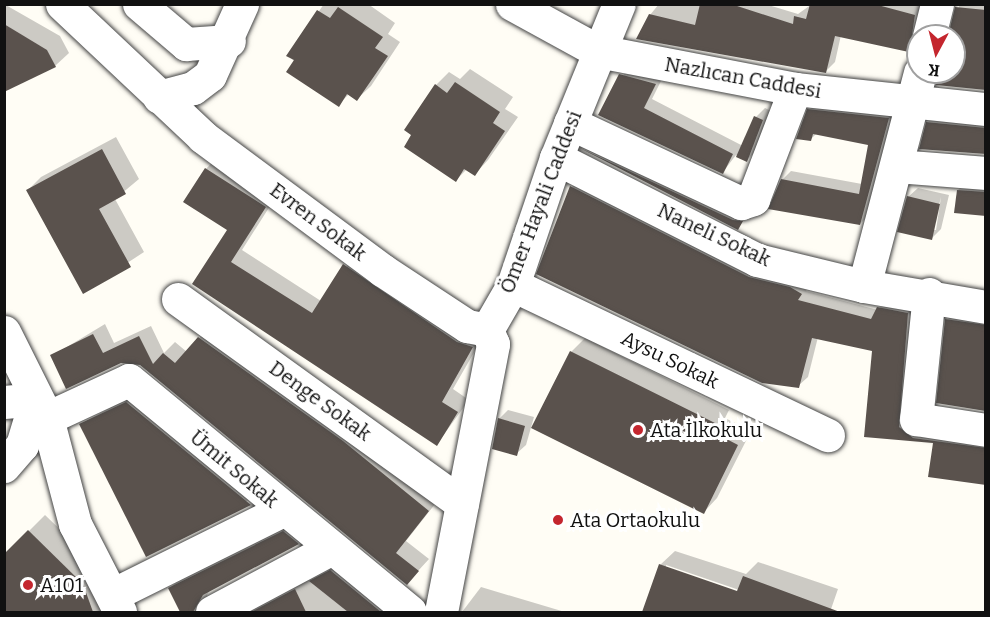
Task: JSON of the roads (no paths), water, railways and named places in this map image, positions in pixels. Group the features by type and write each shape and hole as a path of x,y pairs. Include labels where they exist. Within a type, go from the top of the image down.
{"street":[{"name":"Evren Sokak","path":"62,4 203,137 382,270 467,326 490,337"},
{"path":"139,4 186,44 229,41"},
{"path":"159,97 193,88 210,75 229,41 242,4"},
{"name":"Nazlıcan Caddesi","path":"512,4 598,51 795,89 986,109"},
{"name":"Ömer Hayali Caddesi","path":"441,612 490,337 513,285 556,158 619,4"},
{"path":"932,24 937,4"},
{"path":"864,286 917,84"},
{"path":"570,123 741,202 753,199 795,89"},
{"name":"Naneli Sokak","path":"556,158 757,260 864,286 929,294 986,307"},
{"path":"897,166 986,173"},
{"name":"Aysu Sokak","path":"513,285 828,435"},
{"path":"929,294 916,419 986,430"},
{"name":"Denge Sokak","path":"178,299 462,504"},
{"path":"4,332 29,406 75,524 116,604 283,510"},
{"name":"Ümit Sokak","path":"29,406 129,380 328,550 410,612"},
{"path":"4,466 22,445 29,406"},
{"path":"212,612 328,550"}],"place":[{"name":"Ata İlkokulu","path":"638,430"},
{"name":"Ata Ortaokulu","path":"558,520"},
{"name":"A101","path":"28,585"}]}
